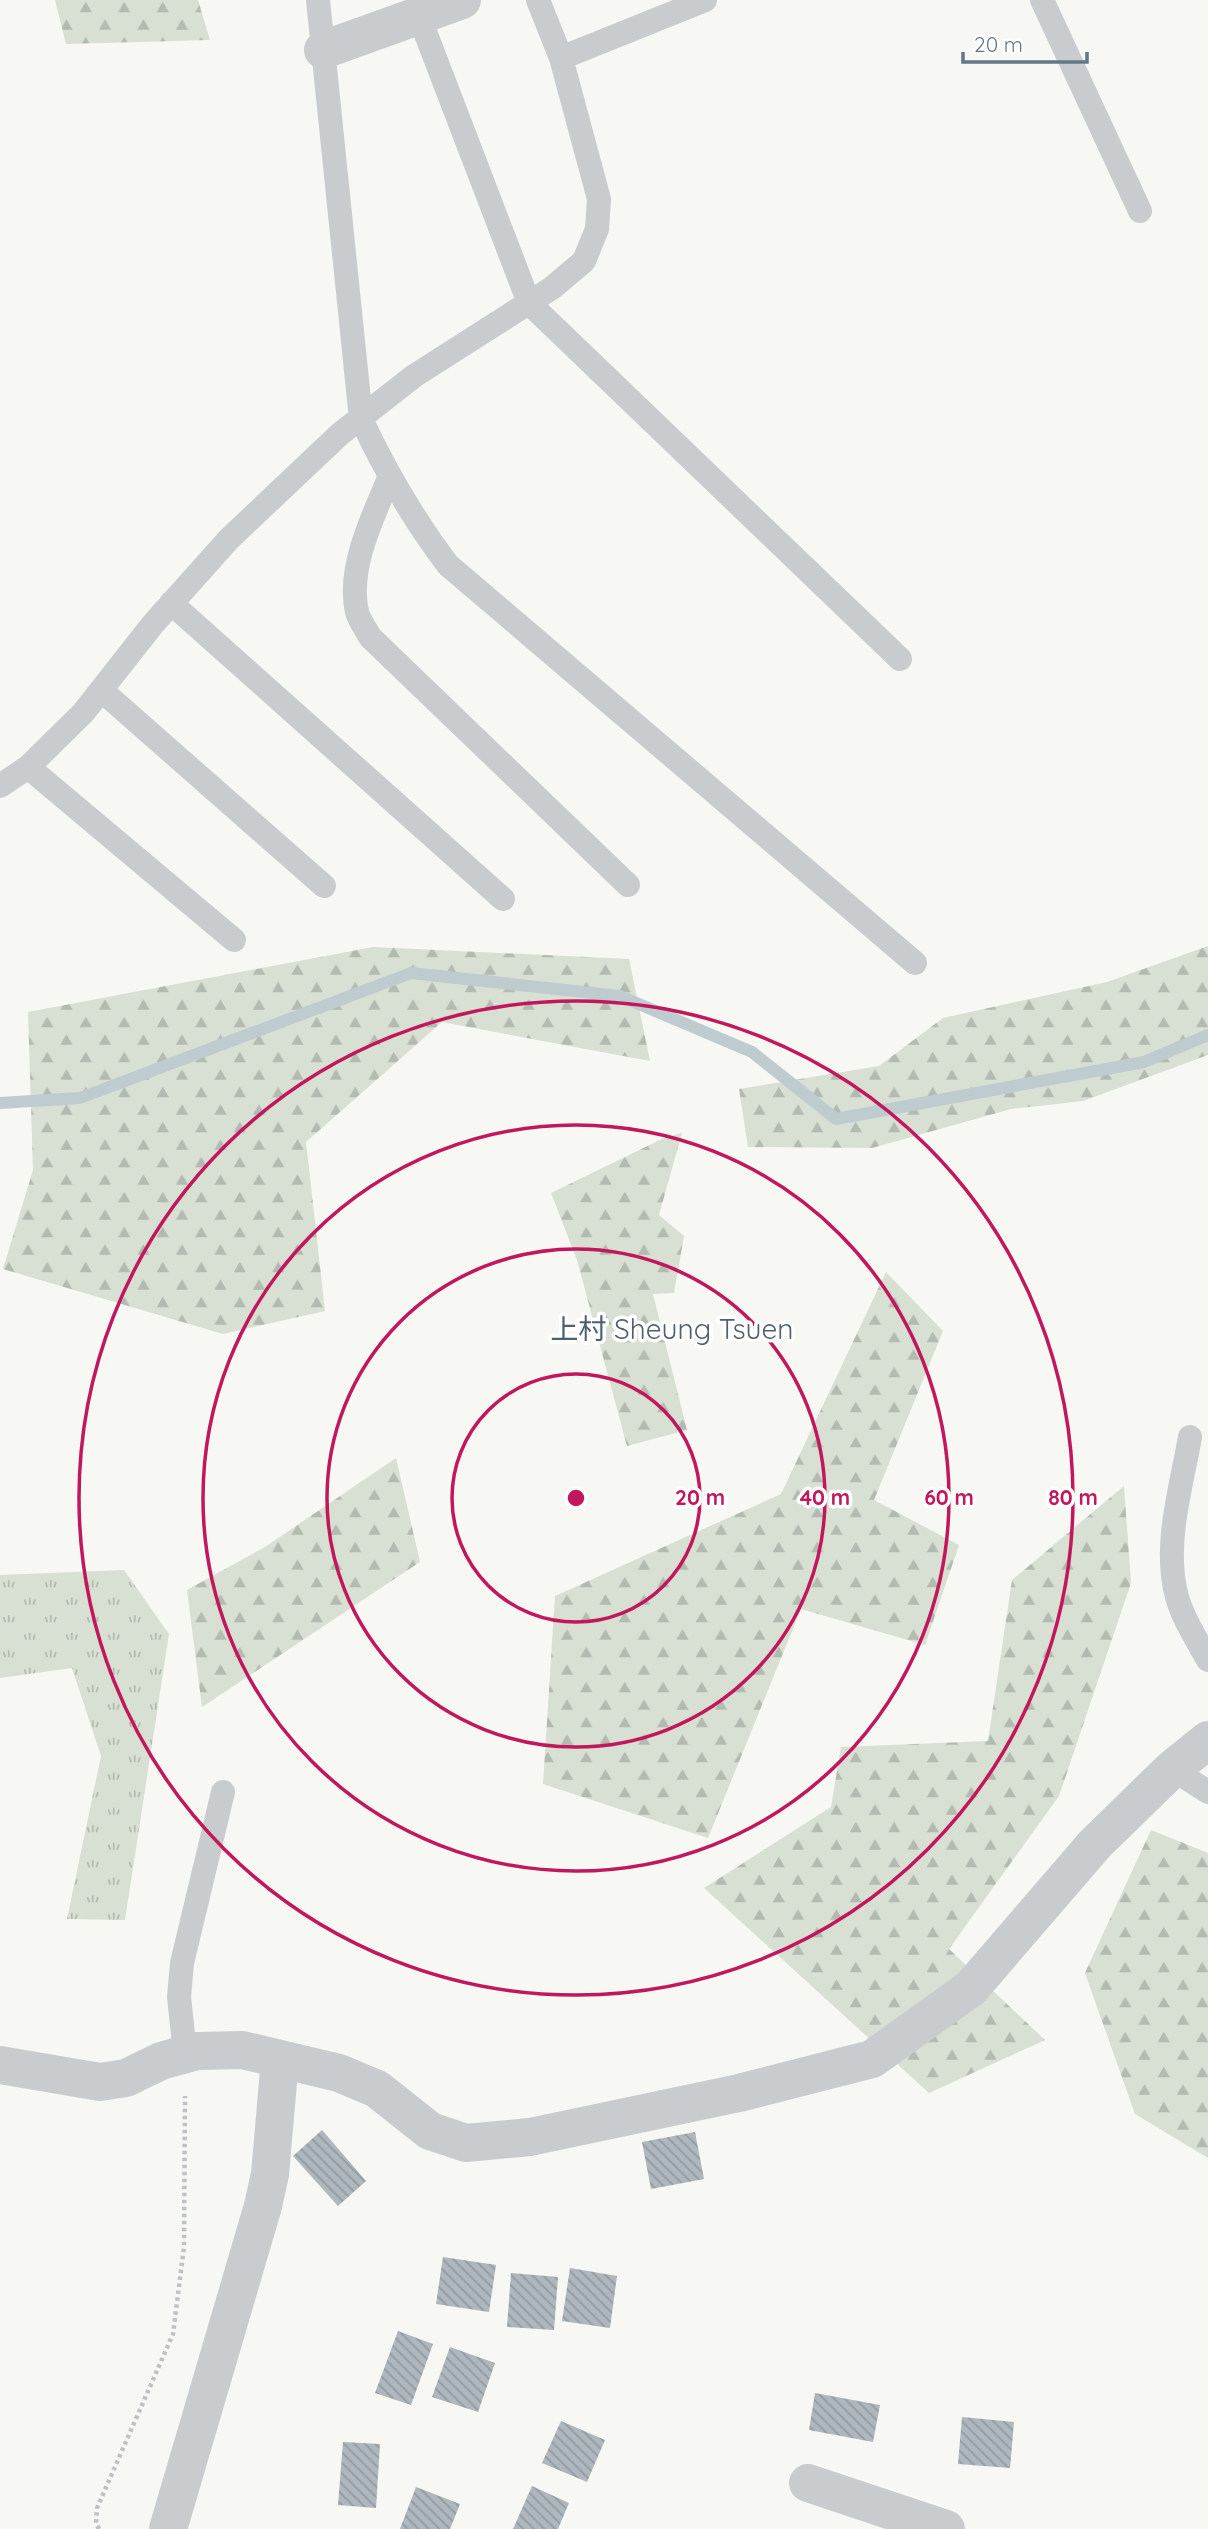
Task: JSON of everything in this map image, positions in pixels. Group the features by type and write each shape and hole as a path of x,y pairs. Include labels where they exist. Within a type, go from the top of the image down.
{"street":[{"path":"323,50 462,0"},
{"path":"0,2064 100,2082 126,2078 185,2053 219,2048 339,2073 377,2089 430,2131 466,2143 530,2137 739,2093 872,2059 971,1988 1095,1844 1172,1769 1208,1740"},
{"path":"168,2529 264,2206 270,2174 280,2059"},
{"path":"808,2483 946,2529"}],"lane":[{"path":"318,0 362,419 389,478 418,526 448,565 915,963"},
{"path":"0,786 28,768 101,690 171,603 229,539 340,434 414,376 529,303 584,261 597,229 599,200 596,180 561,58 538,0"},
{"path":"561,58 705,0"},
{"path":"1042,0 1140,211"},
{"path":"419,16 529,303 900,659"},
{"path":"389,478 365,539 357,577 357,612 370,637 628,885"},
{"path":"171,603 503,899"},
{"path":"101,690 324,886"},
{"path":"28,768 234,940"},
{"path":"1190,1437 1172,1544 1172,1570 1178,1599 1208,1660"},
{"path":"1172,1769 1208,1792"},
{"path":"185,2053 179,1997 183,1963 223,1792"}],"path":[{"path":"99,2529 96,2523 97,2508 173,2334 184,2247 185,2053"}],"green space":[{"path":"55,0 198,0 210,40 66,44"},
{"path":"1208,946 1208,1055 1083,1101 1011,1109 872,1148 748,1147 739,1089 879,1066 943,1018 1107,982"},
{"path":"373,947 629,959 650,1061 442,1022 306,1142 325,1311 223,1334 3,1269 33,1170 28,1012"},
{"path":"682,1133 659,1215 684,1236 674,1293 653,1294 687,1430 627,1446 577,1260 551,1193 664,1138"},
{"path":"886,1272 943,1331 874,1500 959,1545 925,1645 801,1609 708,1838 543,1784 555,1596 781,1494"},
{"path":"396,1458 420,1562 202,1707 187,1590 265,1547"},
{"path":"1124,1486 1131,1583 1059,1796 949,1949 1045,2040 929,2093 704,1888 831,1807 841,1747 988,1741 1012,1580"},
{"path":"124,1570 169,1634 125,1920 67,1919 101,1756 72,1668 0,1678 0,1575"},
{"path":"1151,1830 1208,1853 1208,2158 1135,2114 1085,1973"}],"building":[{"path":"322,2130 366,2181 338,2206 293,2156"},
{"path":"695,2132 704,2179 651,2189 642,2142"},
{"path":"443,2257 496,2265 489,2312 436,2304"},
{"path":"570,2268 617,2276 610,2328 562,2321"},
{"path":"511,2273 558,2277 554,2330 507,2327"},
{"path":"398,2331 433,2344 411,2405 375,2393"},
{"path":"450,2347 495,2363 478,2412 432,2397"},
{"path":"815,2393 880,2405 873,2442 809,2430"},
{"path":"962,2417 1014,2422 1010,2468 958,2464"},
{"path":"561,2421 605,2440 587,2482 542,2463"},
{"path":"343,2442 380,2444 376,2508 338,2505"},
{"path":"532,2486 569,2503 558,2529 513,2529"},
{"path":"416,2487 460,2504 450,2529 400,2529"}],"waterway":[{"path":"0,1103 80,1098 411,973 620,996 752,1052 836,1119 1144,1062 1208,1035"}],"district":[{"name":"上村 Sheung Tsuen","path":"672,1328"}]}
